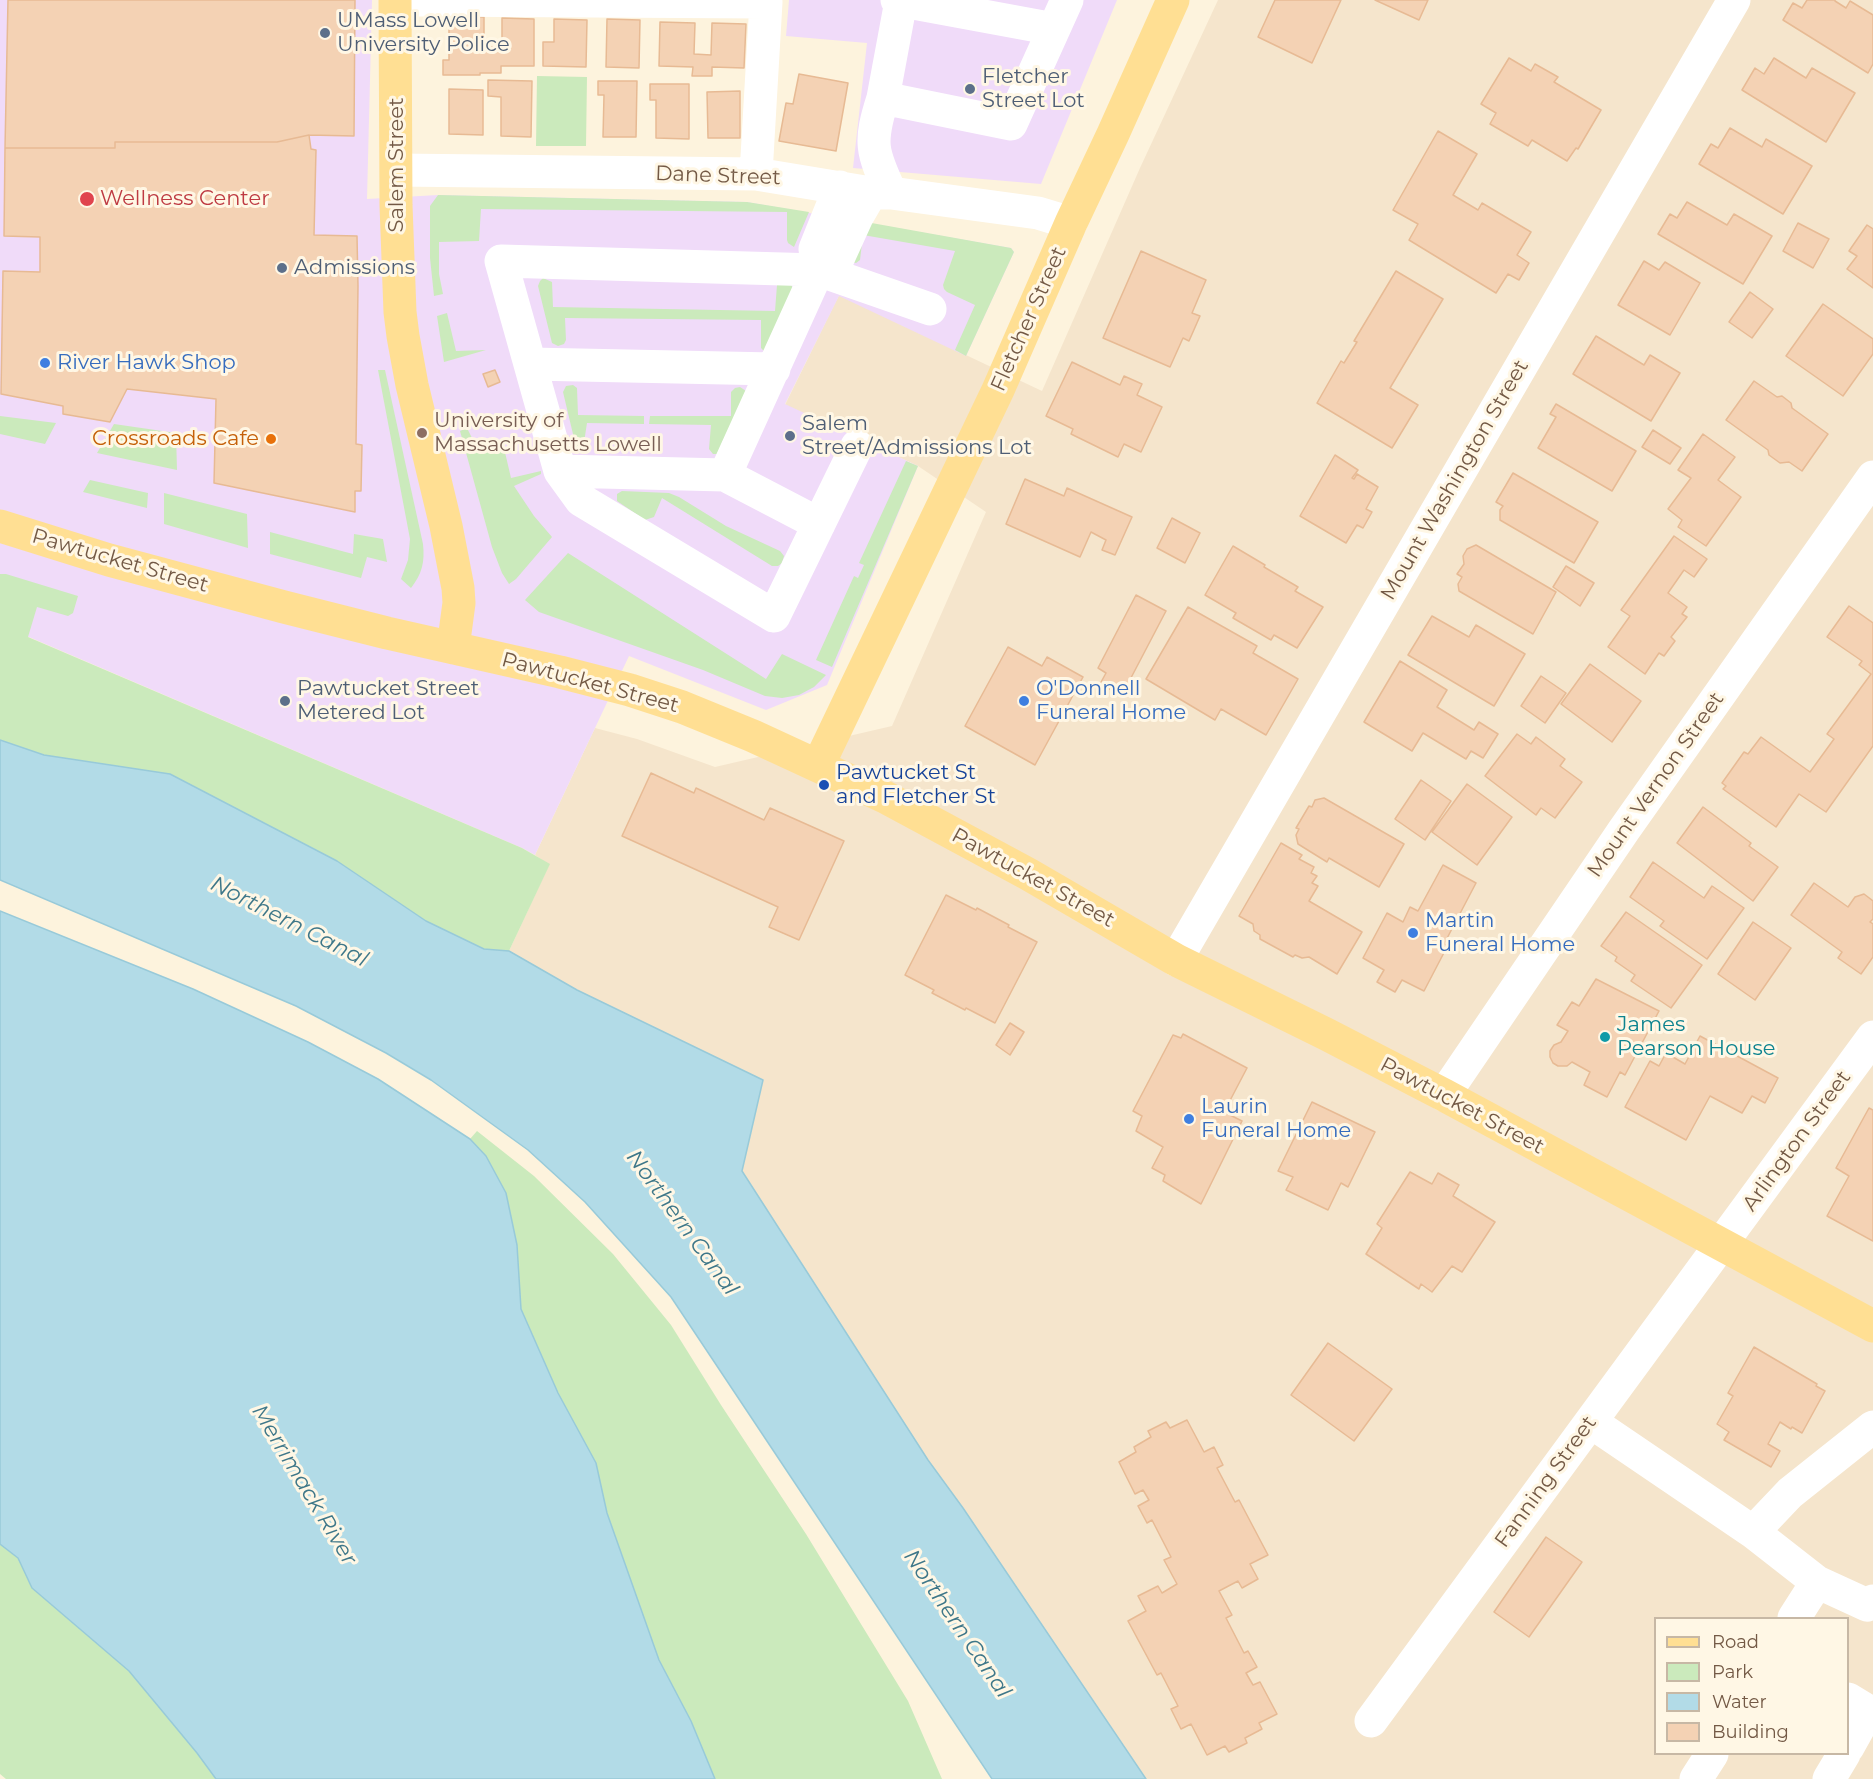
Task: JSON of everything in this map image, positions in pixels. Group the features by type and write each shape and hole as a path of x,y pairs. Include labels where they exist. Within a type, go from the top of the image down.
{"main road":[{"name":"Salem Street","path":"395,0 398,275 403,336 458,588 459,603 453,648"},
{"name":"Fletcher Street","path":"818,766 998,390 1173,0"},
{"name":"Pawtucket Street","path":"0,526 109,560 376,630 608,684 682,707 753,736 885,797 1028,874 1176,960 1444,1095 1873,1326"}],"street":[{"path":"418,0 766,2 756,174"},
{"path":"726,475 818,270 837,261 878,166 874,148 874,128 883,98 899,0 1054,29"},
{"path":"883,98 1011,124 1067,0"},
{"name":"Mount Washington Street","path":"1176,960 1734,0"},
{"name":"Dane Street","path":"397,170 756,174 1038,213 1071,224"},
{"path":"856,446 774,616 581,500 560,471 501,261 818,270 930,309"},
{"path":"530,364 774,369"},
{"path":"560,471 726,475 819,524"},
{"name":"Mount Vernon Street","path":"1444,1095 1624,830 1873,477"},
{"name":"Arlington Street","path":"1722,1245 1873,1037"},
{"name":"Fanning Street","path":"1371,1721 1722,1245"},
{"path":"1591,1422 1753,1532 1816,1582 1867,1605 1873,1601"},
{"path":"1753,1532 1790,1493 1873,1427"},
{"path":"1795,1617 1816,1582"},
{"path":"1849,1700 1868,1711 1849,1746"},
{"path":"1696,1779 1711,1755"},
{"path":"1829,1779 1843,1755"}],"shaded area":[{"name":"University of Massachusetts Lowell","path":"0,0 372,0 367,199 438,195 747,202 1011,248 1014,252 966,356 839,296 785,404 918,466 827,685 766,710 629,656 535,855 29,637 0,639"},
{"name":"Fletcher Street Lot","path":"789,0 1117,0 1041,184 853,168 867,43 786,36"},
{"path":"1218,0 1873,0 1873,1779 1146,1779 963,1508 928,1460 741,1171 762,1080 577,990 509,951 549,865 535,855 595,728 637,739 715,767 892,726 986,512 918,466 785,405 839,295 1042,391 1140,168"}],"green space":[{"path":"537,76 587,77 586,146 536,146"},
{"path":"438,195 747,202 809,212 794,247 787,240 787,212 481,209 479,241 439,242 439,274 443,294 434,296 430,258 430,206"},
{"path":"866,222 1011,248 1014,252 966,356 955,350 975,305 947,292 943,285 955,251 863,235 860,260 856,263 851,262"},
{"path":"543,278 552,282 553,307 775,311 777,285 791,284 793,289 764,351 761,348 761,320 565,318 566,340 564,344 558,346 552,343 538,286"},
{"path":"447,313 456,351 486,350 444,362 437,316"},
{"path":"378,370 385,370 423,544 422,568 411,588 401,579 408,560 410,539"},
{"path":"573,385 577,388 578,415 644,416 644,424 587,423 583,449 577,451 563,392 566,386"},
{"path":"740,387 746,391 717,454 713,454 709,449 711,425 649,424 650,416 731,416 731,392"},
{"path":"0,416 56,423 45,444 0,434"},
{"path":"114,424 176,433 177,470 97,453"},
{"path":"467,428 476,446 483,452 504,448 511,478 541,471 541,474 514,486 534,516 552,537 509,584 492,547 460,431"},
{"path":"906,461 918,466 832,667 816,660 854,576 858,578 864,565 859,563"},
{"path":"90,480 148,493 147,508 83,492"},
{"path":"622,491 669,493 679,497 726,526 780,551 784,556 782,563 772,566 662,498 654,517 645,520 617,501 617,494"},
{"path":"164,493 247,514 248,548 164,524"},
{"path":"270,532 353,554 354,534 383,539 387,562 367,557 361,578 270,554"},
{"path":"568,553 766,679 782,654 826,675 814,687 799,695 782,698 765,696 703,670 539,612 525,600"},
{"path":"0,574 78,596 73,613 68,616 37,607 28,637 522,848 550,864 509,951 484,949 426,921 337,861 170,774 44,755 0,740"},
{"path":"477,1131 534,1176 613,1254 671,1325 806,1534 908,1701 942,1779 715,1779 691,1721 659,1660 607,1513 596,1463 558,1393 521,1309 517,1245 486,1156 470,1139"},
{"path":"0,1544 18,1558 32,1588 129,1671 216,1779 6,1779 0,1774"}],"water":[{"name":"Northern Canal","path":"0,740 44,755 170,774 337,861 426,921 484,949 509,951 577,990 763,1080 742,1171 928,1460 963,1508 1146,1779 992,1779 671,1297 585,1202 528,1150 431,1080 386,1053 296,1006 0,880"},
{"name":"Merrimack River","path":"0,911 193,989 308,1042 378,1079 470,1139 486,1156 506,1193 517,1245 521,1309 558,1393 596,1463 607,1513 659,1660 691,1721 715,1779 216,1779 129,1671 32,1588 18,1558 0,1544"}],"building":[{"path":"8,0 355,0 354,136 309,135 277,142 115,142 115,148 5,148"},
{"path":"1275,0 1341,0 1312,63 1258,37"},
{"path":"1375,0 1428,0 1419,20"},
{"path":"1807,0 1835,0 1846,8 1850,1 1873,15 1873,64 1868,73 1783,20 1793,3 1802,8"},
{"path":"449,16 484,17 484,47 502,47 502,18 534,19 534,66 501,66 501,73 443,75 443,60 449,60"},
{"path":"554,19 587,20 586,67 543,66 543,42 554,42"},
{"path":"607,19 640,20 639,68 606,67"},
{"path":"660,22 695,23 694,54 711,55 712,23 746,24 744,68 712,67 712,76 692,76 693,67 659,66"},
{"path":"1509,58 1531,71 1535,64 1558,77 1554,82 1601,110 1578,149 1576,148 1567,161 1532,140 1528,146 1490,124 1496,113 1481,104"},
{"path":"1774,58 1806,78 1812,68 1855,93 1826,142 1742,90 1755,68 1764,74"},
{"path":"799,74 848,83 836,151 779,141 786,103 793,104"},
{"path":"488,80 532,81 531,137 501,136 501,97 488,96"},
{"path":"598,81 637,81 636,137 603,137 604,95 598,95"},
{"path":"650,84 689,84 689,139 656,138 656,100 650,100"},
{"path":"449,89 483,90 483,135 449,134"},
{"path":"740,91 740,138 708,138 707,92"},
{"path":"1730,128 1762,147 1766,139 1812,166 1783,214 1699,164 1711,144 1718,148"},
{"path":"1438,131 1477,154 1453,195 1478,210 1482,203 1531,232 1517,255 1529,263 1519,280 1508,274 1496,293 1409,240 1418,224 1393,210"},
{"path":"309,135 311,149 316,150 314,235 357,236 356,444 362,445 361,491 355,491 355,512 214,483 216,399 127,389 110,422 63,414 63,406 1,394 3,271 40,272 40,237 4,236 5,148 115,148 115,142 277,142"},
{"path":"1687,202 1727,225 1734,214 1772,236 1743,284 1658,234 1670,214 1677,218"},
{"path":"1798,223 1829,239 1813,268 1783,251"},
{"path":"1867,225 1873,229 1873,288 1847,269 1857,256 1849,251"},
{"path":"1141,251 1206,280 1192,313 1200,316 1189,341 1183,338 1170,367 1103,338"},
{"path":"1644,261 1659,270 1665,262 1700,283 1670,335 1618,305"},
{"path":"1396,271 1443,299 1390,388 1418,405 1392,448 1317,403 1341,361 1344,363 1357,342 1354,341"},
{"path":"1750,292 1773,309 1752,338 1729,322"},
{"path":"1823,304 1873,339 1873,354 1843,396 1786,356"},
{"path":"1596,336 1644,365 1650,355 1680,373 1651,421 1573,374"},
{"path":"1072,362 1120,385 1124,376 1142,384 1137,395 1162,407 1141,452 1124,444 1118,457 1071,434 1073,429 1046,416"},
{"path":"495,370 500,382 488,387 483,374"},
{"path":"1754,381 1777,397 1782,396 1791,403 1792,408 1828,434 1802,471 1789,462 1780,463 1769,455 1768,450 1726,420"},
{"path":"1556,404 1636,451 1612,491 1538,448 1556,417 1550,414"},
{"path":"1653,430 1681,448 1670,464 1642,447"},
{"path":"1703,434 1735,457 1718,480 1741,497 1706,546 1678,527 1682,520 1668,509 1691,478 1678,470"},
{"path":"1335,455 1358,470 1352,478 1354,479 1357,474 1378,487 1366,509 1372,512 1363,528 1357,525 1346,543 1300,516"},
{"path":"1513,473 1598,522 1574,563 1500,520 1500,510 1503,506 1496,502"},
{"path":"1025,479 1064,496 1067,488 1132,517 1115,555 1102,550 1106,540 1091,532 1080,557 1006,524"},
{"path":"1172,518 1200,533 1185,563 1157,548"},
{"path":"1674,536 1707,559 1694,577 1684,570 1668,593 1687,607 1682,614 1687,617 1671,637 1675,641 1664,656 1659,653 1645,674 1608,647 1630,616 1621,610"},
{"path":"1476,545 1556,592 1533,634 1459,591 1458,584 1462,577 1457,574 1464,564 1463,556 1467,549"},
{"path":"1233,546 1298,587 1295,591 1323,607 1297,648 1274,635 1271,640 1233,618 1236,613 1205,595"},
{"path":"1566,566 1594,583 1580,606 1553,587"},
{"path":"1136,595 1166,611 1122,695 1100,684 1106,673 1098,668"},
{"path":"1849,606 1873,623 1873,746 1826,812 1799,794 1776,827 1723,789 1726,786 1722,783 1744,752 1748,754 1761,737 1810,772 1834,739 1827,734 1871,674 1859,665 1862,661 1827,637"},
{"path":"1188,607 1257,646 1253,653 1298,679 1266,735 1221,709 1215,720 1146,679"},
{"path":"1432,616 1469,637 1476,625 1525,654 1494,706 1408,655"},
{"name":"O'Donnell Funeral Home","path":"1008,647 1042,666 1047,657 1083,677 1035,765 965,726"},
{"path":"1400,661 1447,690 1437,707 1474,730 1479,722 1498,734 1483,758 1471,751 1466,759 1423,733 1412,751 1364,722"},
{"path":"1590,664 1641,701 1612,742 1561,704"},
{"path":"1541,676 1566,693 1545,723 1521,706"},
{"path":"1517,734 1531,744 1536,737 1565,759 1560,766 1582,782 1555,818 1541,808 1536,815 1485,776"},
{"path":"651,773 694,793 696,788 764,820 770,808 844,841 799,940 769,927 778,907 622,836"},
{"path":"1421,780 1451,801 1425,840 1395,819"},
{"path":"1467,784 1512,817 1477,865 1432,832"},
{"path":"1324,798 1404,844 1379,887 1329,858 1327,862 1298,844 1296,835 1299,829 1296,828 1309,806 1312,807 1315,800"},
{"path":"1703,807 1751,843 1749,846 1778,867 1753,901 1677,843"},
{"path":"1281,843 1302,855 1299,859 1314,867 1311,873 1317,876 1312,883 1318,886 1309,901 1362,932 1337,974 1309,957 1302,958 1295,955 1293,957 1260,939 1260,935 1254,931 1253,924 1239,916"},
{"path":"1653,862 1704,898 1712,886 1744,908 1707,959 1660,926 1664,921 1630,897"},
{"name":"Martin Funeral Home","path":"1443,865 1476,883 1444,944 1448,945 1424,991 1402,980 1395,992 1377,982 1384,970 1363,958 1387,913 1403,922 1410,907 1418,911"},
{"path":"1814,883 1848,907 1855,897 1864,894 1873,901 1873,919 1870,922 1873,924 1873,957 1861,974 1838,958 1842,952 1791,915"},
{"path":"946,895 976,910 977,908 1037,942 995,1023 932,993 934,990 905,975"},
{"path":"1626,912 1702,965 1671,1008 1631,981 1635,975 1615,961 1617,957 1601,946"},
{"path":"1753,922 1791,948 1755,1000 1718,974"},
{"name":"James Pearson House","path":"1596,979 1659,1011 1625,1075 1620,1072 1607,1097 1584,1085 1590,1072 1572,1062 1567,1066 1558,1066 1550,1057 1550,1051 1554,1045 1561,1042 1568,1031 1557,1025 1572,1002 1579,1006"},
{"path":"1010,1023 1024,1032 1010,1055 996,1045"},
{"name":"Laurin Funeral Home","path":"1183,1034 1247,1068 1224,1112 1242,1121 1201,1204 1163,1181 1165,1175 1152,1168 1163,1147 1136,1131 1142,1116 1133,1111 1173,1035 1181,1038"},
{"path":"1700,1036 1778,1078 1765,1103 1752,1096 1742,1113 1710,1096 1686,1140 1625,1107 1650,1061 1659,1066 1666,1053 1685,1064"},
{"path":"1312,1102 1375,1132 1348,1187 1341,1183 1328,1210 1286,1190 1293,1177 1278,1171"},
{"path":"1869,1108 1873,1110 1873,1241 1827,1216 1849,1176 1836,1168"},
{"path":"1410,1172 1432,1184 1438,1173 1459,1185 1453,1196 1495,1222 1462,1272 1452,1266 1432,1292 1421,1284 1419,1289 1366,1254 1382,1228 1377,1224"},
{"path":"1328,1343 1392,1389 1354,1441 1291,1395"},
{"path":"1754,1347 1825,1391 1802,1433 1780,1422 1768,1444 1780,1451 1771,1467 1724,1440 1729,1432 1717,1424 1733,1396 1728,1393"},
{"path":"1187,1420 1204,1452 1214,1447 1223,1465 1217,1468 1235,1502 1239,1500 1268,1555 1250,1564 1258,1579 1242,1588 1238,1581 1219,1591 1232,1615 1226,1618 1244,1653 1248,1651 1257,1667 1246,1673 1253,1685 1260,1682 1277,1714 1259,1723 1262,1729 1245,1738 1247,1743 1229,1752 1225,1746 1207,1755 1191,1724 1181,1729 1171,1709 1178,1706 1161,1673 1157,1675 1128,1621 1146,1611 1138,1596 1158,1586 1162,1593 1177,1584 1164,1560 1171,1557 1152,1520 1147,1523 1138,1506 1149,1500 1143,1490 1135,1494 1119,1462 1136,1452 1134,1447 1151,1437 1148,1431 1166,1422 1170,1428"},
{"path":"1546,1537 1582,1562 1529,1637 1494,1612"}],"place":[{"name":"UMass Lowell University Police","path":"325,33"},
{"name":"Fletcher Street Lot","path":"970,89"},
{"name":"Wellness Center","path":"87,199"},
{"name":"Admissions","path":"282,268"},
{"name":"River Hawk Shop","path":"45,363"},
{"name":"University of Massachusetts Lowell","path":"422,433"},
{"name":"Salem Street/Admissions Lot","path":"790,436"},
{"name":"Crossroads Cafe","path":"271,439"},
{"name":"Pawtucket Street Metered Lot","path":"285,701"},
{"name":"O'Donnell Funeral Home","path":"1024,701"},
{"name":"Pawtucket St and Fletcher St","path":"824,785"},
{"name":"Martin Funeral Home","path":"1413,933"},
{"name":"James Pearson House","path":"1605,1037"},
{"name":"Laurin Funeral Home","path":"1189,1119"}]}
